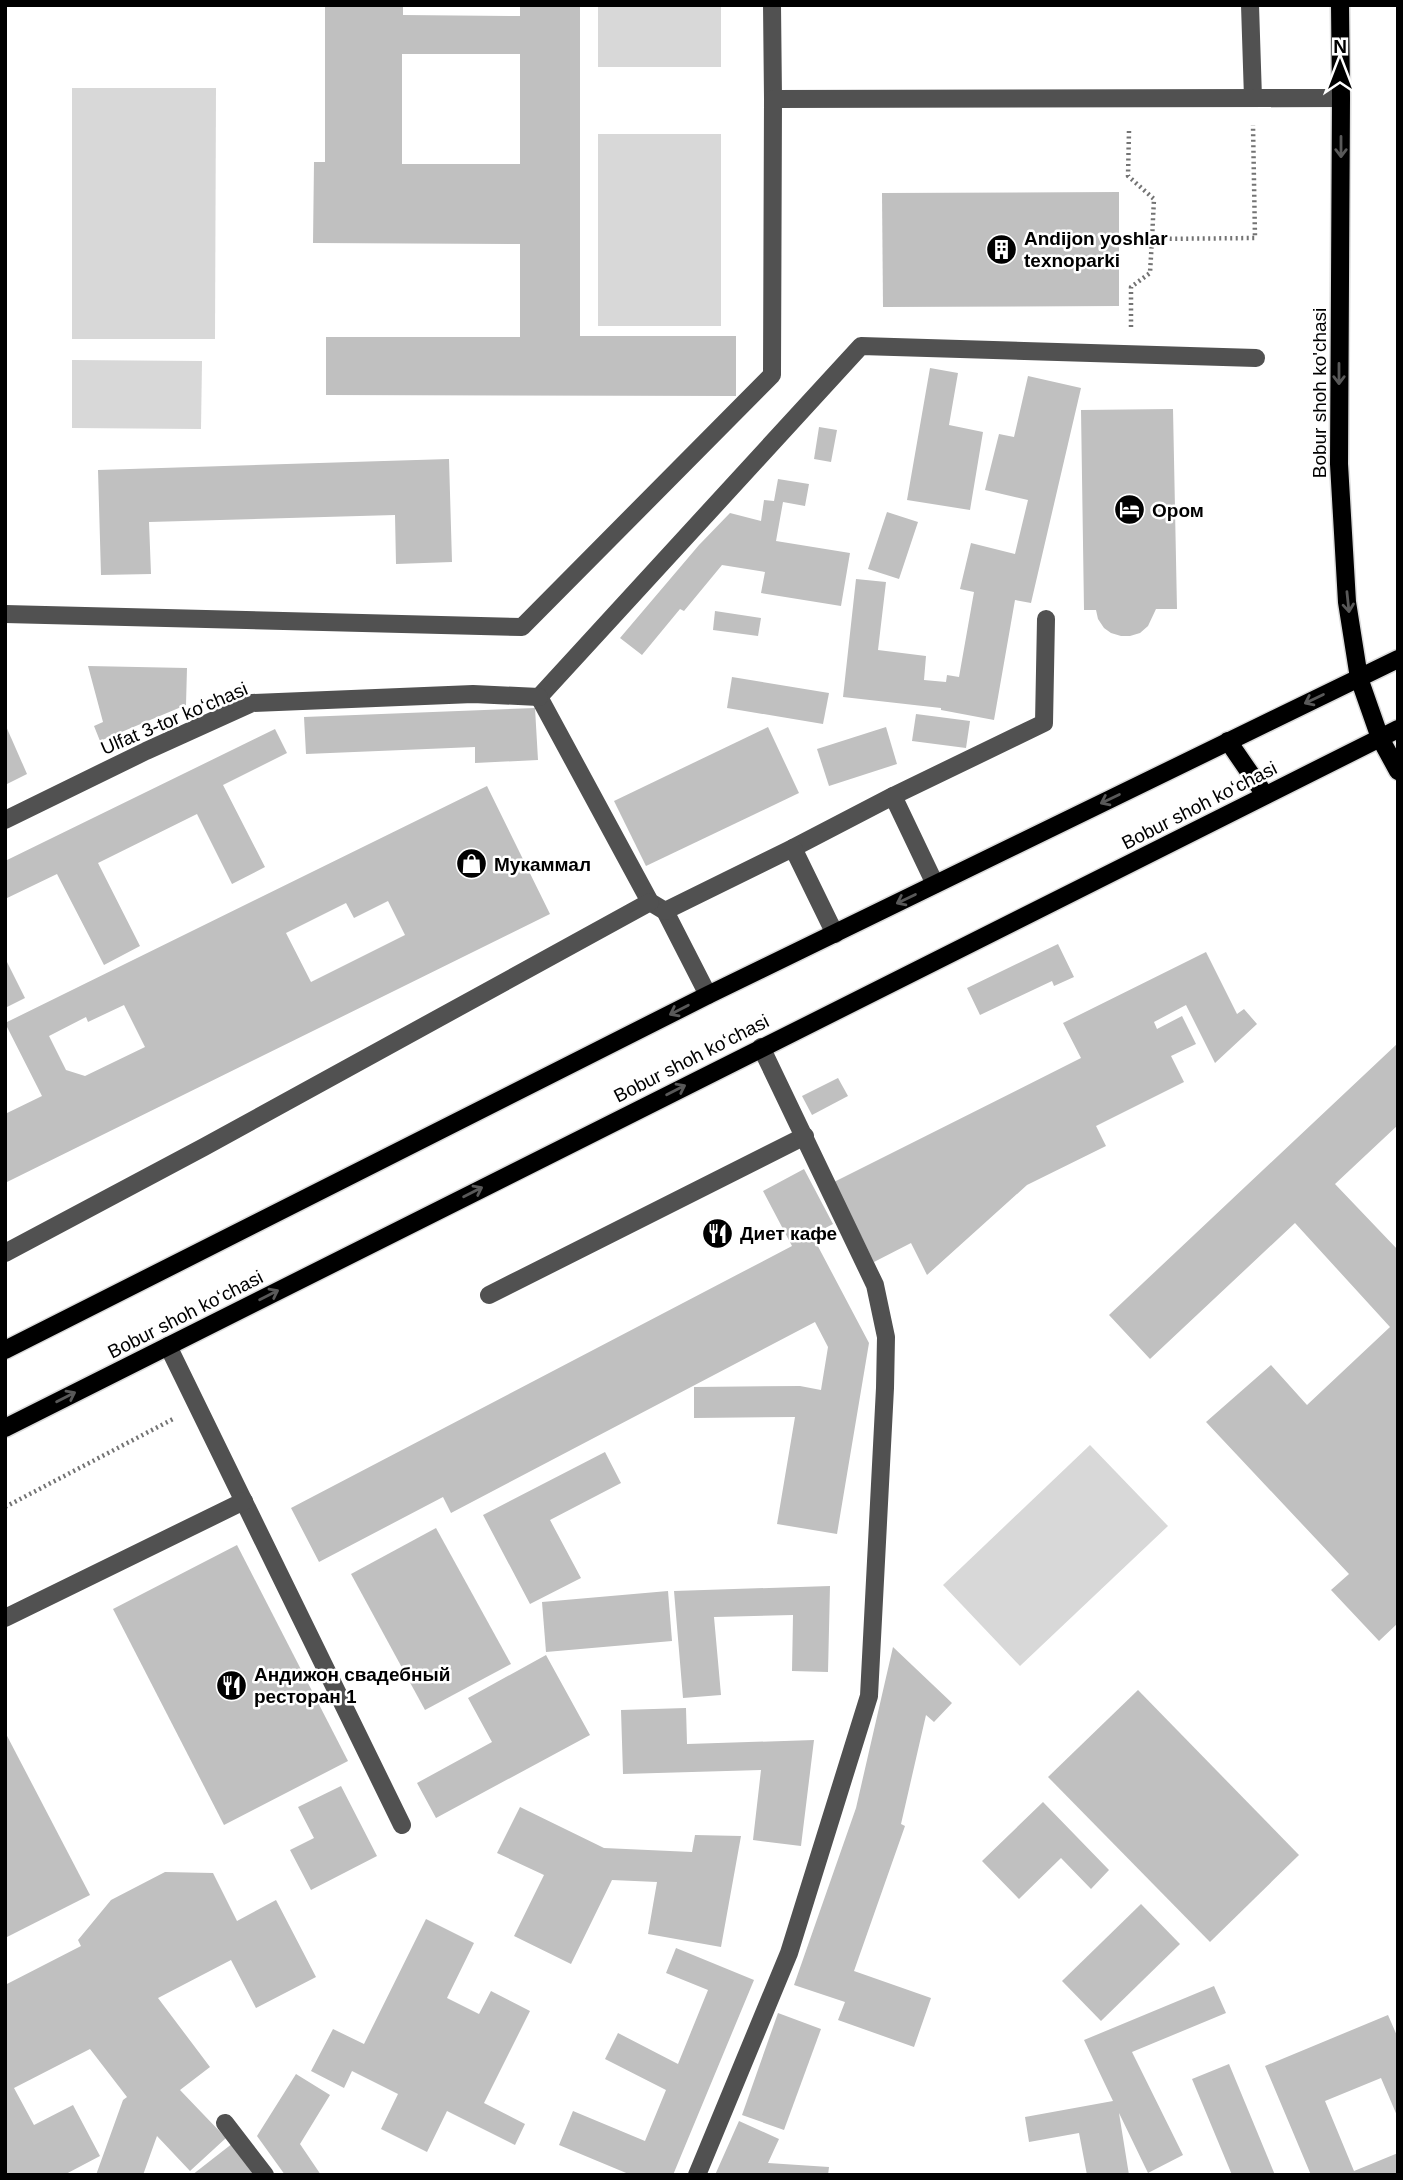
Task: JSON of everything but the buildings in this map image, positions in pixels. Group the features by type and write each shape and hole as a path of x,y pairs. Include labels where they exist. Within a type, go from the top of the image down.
{"main road":[{"name":"Bobur shoh ko'chasi","path":"1340,5 1339,464 1347,603 1359,678 1380,738 1398,771"},
{"path":"5,1350 708,995 1398,659"},
{"name":"Bobur shoh koʻchasi","path":"5,1428 1398,729"},
{"path":"1228,741 1265,795"}],"street":[{"path":"5,614 522,627 772,375 772,5"},
{"path":"1250,5 1253,98"},
{"path":"773,99 1341,98"},
{"path":"708,995 539,697 861,346 1256,358"},
{"path":"5,1253 658,906 793,848 1044,723 1046,619"},
{"name":"Ulfat 3-tor koʻchasi","path":"5,820 252,703 473,694 539,697"},
{"path":"893,796 935,884"},
{"path":"793,848 835,934"},
{"path":"697,2175 789,1953 869,1696 886,1338 875,1285 761,1047"},
{"path":"489,1295 804,1136"},
{"path":"168,1346 402,1825"},
{"path":"5,1618 244,1501"},
{"path":"225,2123 265,2175"}],"path":[{"path":"1152,239 1255,238 1253,98"},
{"path":"1129,131 1128,176 1154,200 1150,273 1131,287 1130,354"},
{"path":"5,1507 198,1406"}],"shaded area":[{"path":"598,5 721,5 721,67 598,67"},
{"path":"72,88 216,88 215,339 72,339"},
{"path":"598,134 721,134 721,326 598,326"},
{"path":"72,360 202,361 201,429 72,428"},
{"path":"1090,1445 1168,1526 1020,1666 943,1585"}],"place":[{"name":"Andijon yoshlar texnoparki","path":"1001,249"},
{"name":"Ором","path":"1129,510"},
{"name":"Мукаммал","path":"471,864"},
{"name":"Диет кафе","path":"717,1233"},
{"name":"Андижон свадебный ресторан 1","path":"231,1685"}]}
